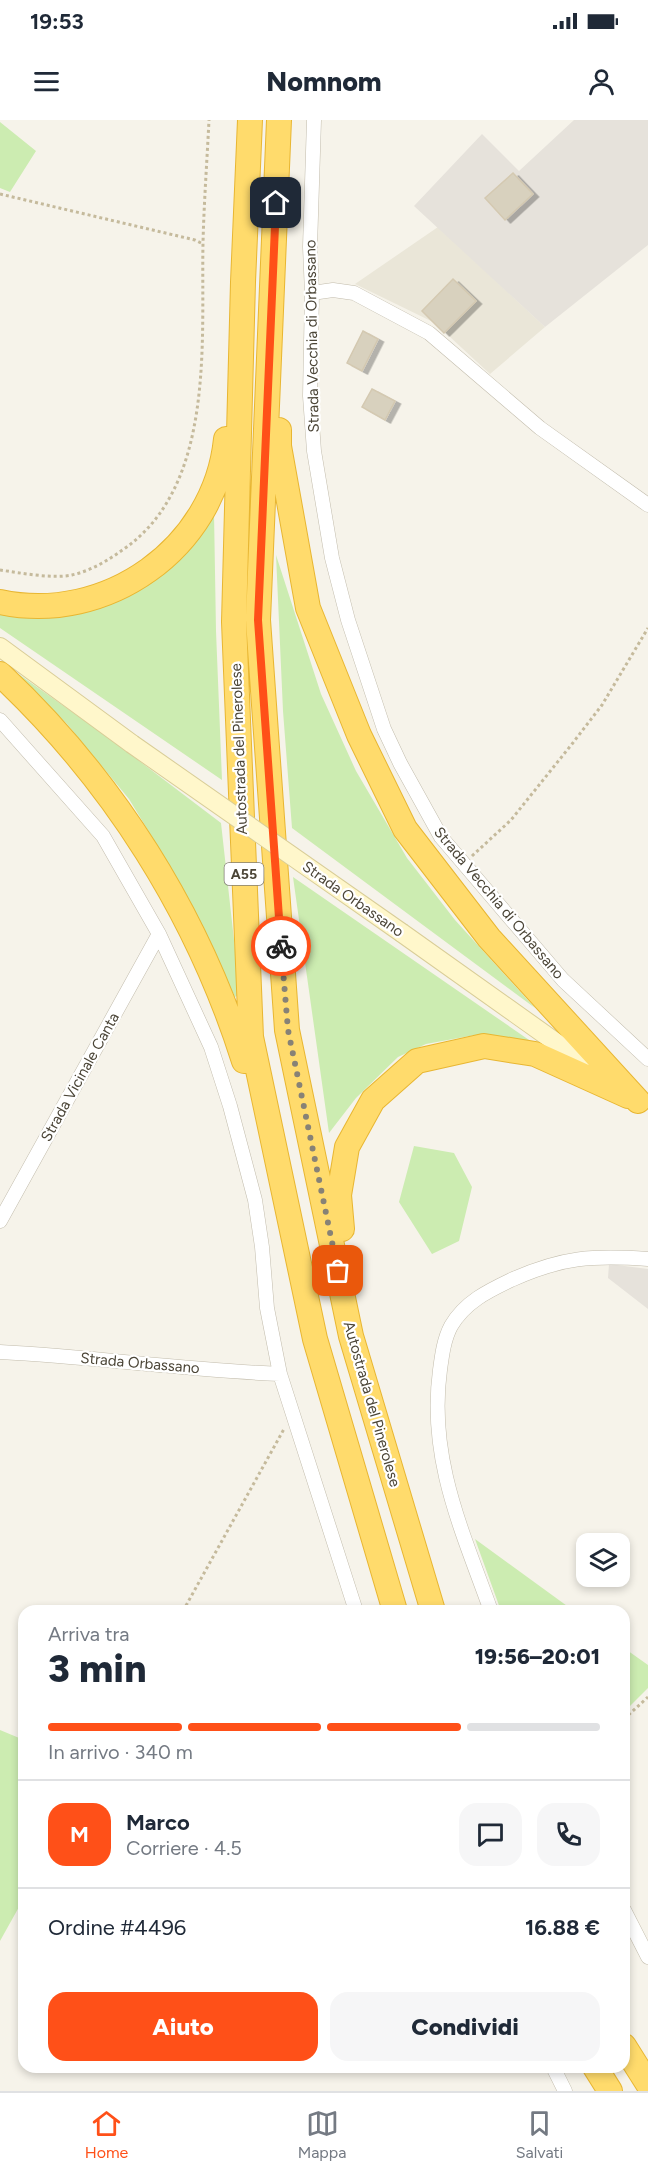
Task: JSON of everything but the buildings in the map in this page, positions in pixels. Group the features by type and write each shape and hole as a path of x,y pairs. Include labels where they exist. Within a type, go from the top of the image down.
{"highway":[{"name":"Autostrada del Pinerolese","path":"250,120 243,282 234,622 251,1037 315,1339 393,1605"},
{"name":"Autostrada del Pinerolese","path":"279,120 258,620 286,1007 290,1042 351,1336 431,1605"},
{"path":"274,265 279,446 308,608 359,735 405,829 489,938 643,1104"},
{"path":"0,602 19,606 49,607 77,603 108,594 137,580 181,541 205,509 224,463 243,282"},
{"path":"0,674 18,690 84,764 137,834 182,910 234,1029 252,1085 315,1339"},
{"path":"351,1336 339,1195 347,1147 373,1100 417,1061 484,1046 536,1053 643,1104"},
{"path":"630,2056 648,2084"},
{"path":"598,2073 609,2091"}],"main road":[{"name":"Strada Orbassano","path":"0,647 132,744 643,1104"}],"street":[{"name":"Strada Vecchia di Orbassano","path":"314,120 310,247 312,293 310,396 314,451 332,558 348,620 384,729 441,837 563,980 648,1059"},
{"path":"312,293 333,290 354,293 429,333 540,428 648,505"},
{"path":"0,720 103,836 159,934 211,1047 255,1200 267,1308 280,1374 354,1605"},
{"name":"Strada Vicinale Canta","path":"0,1221 159,934"},
{"path":"489,1605 444,1474 439,1447 438,1387 443,1349 451,1327 472,1301 520,1276 555,1263 580,1257 616,1256 648,1259"},
{"name":"Strada Orbassano","path":"0,1352 280,1374"},
{"path":"630,1922 648,1957"},
{"path":"556,2073 565,2091"}],"path":[{"path":"0,570 71,575 91,568 108,560 142,534 158,516 172,494 183,468 195,413 203,314 203,244 209,120"},
{"path":"0,194 195,240 203,244"},
{"path":"461,861 476,854 511,820 566,752 602,705 648,628"},
{"path":"186,1605 292,1414"},
{"path":"630,1714 648,1697"}],"shaded area":[{"path":"574,120 648,120 648,245 545,327 414,206 482,134 519,171"},
{"path":"438,227 545,327 490,374 435,323 355,284"},
{"path":"609,1264 648,1269 648,1309 608,1278"}],"green space":[{"path":"0,122 36,151 10,192 0,188"},
{"path":"214,513 222,780 0,628 0,611 82,611"},
{"path":"276,555 321,694 356,771 407,858 455,920 535,1008 292,828 283,711"},
{"path":"10,668 109,738 221,823 240,994 235,997 180,883 129,799 67,724"},
{"path":"293,877 532,1042 475,1035 426,1044 398,1057 356,1098 329,1133"},
{"path":"414,1146 454,1153 472,1187 459,1241 432,1254 399,1202"},
{"path":"475,1539 566,1605 499,1605"},
{"path":"630,1652 648,1665 648,1688 630,1706"},
{"path":"0,1730 18,1738 18,1909 0,1941"}],"way so far":[{"path":"281,946 288,1030 338,1271"}],"route":[{"path":"276,203 258,620 281,946"}]}
